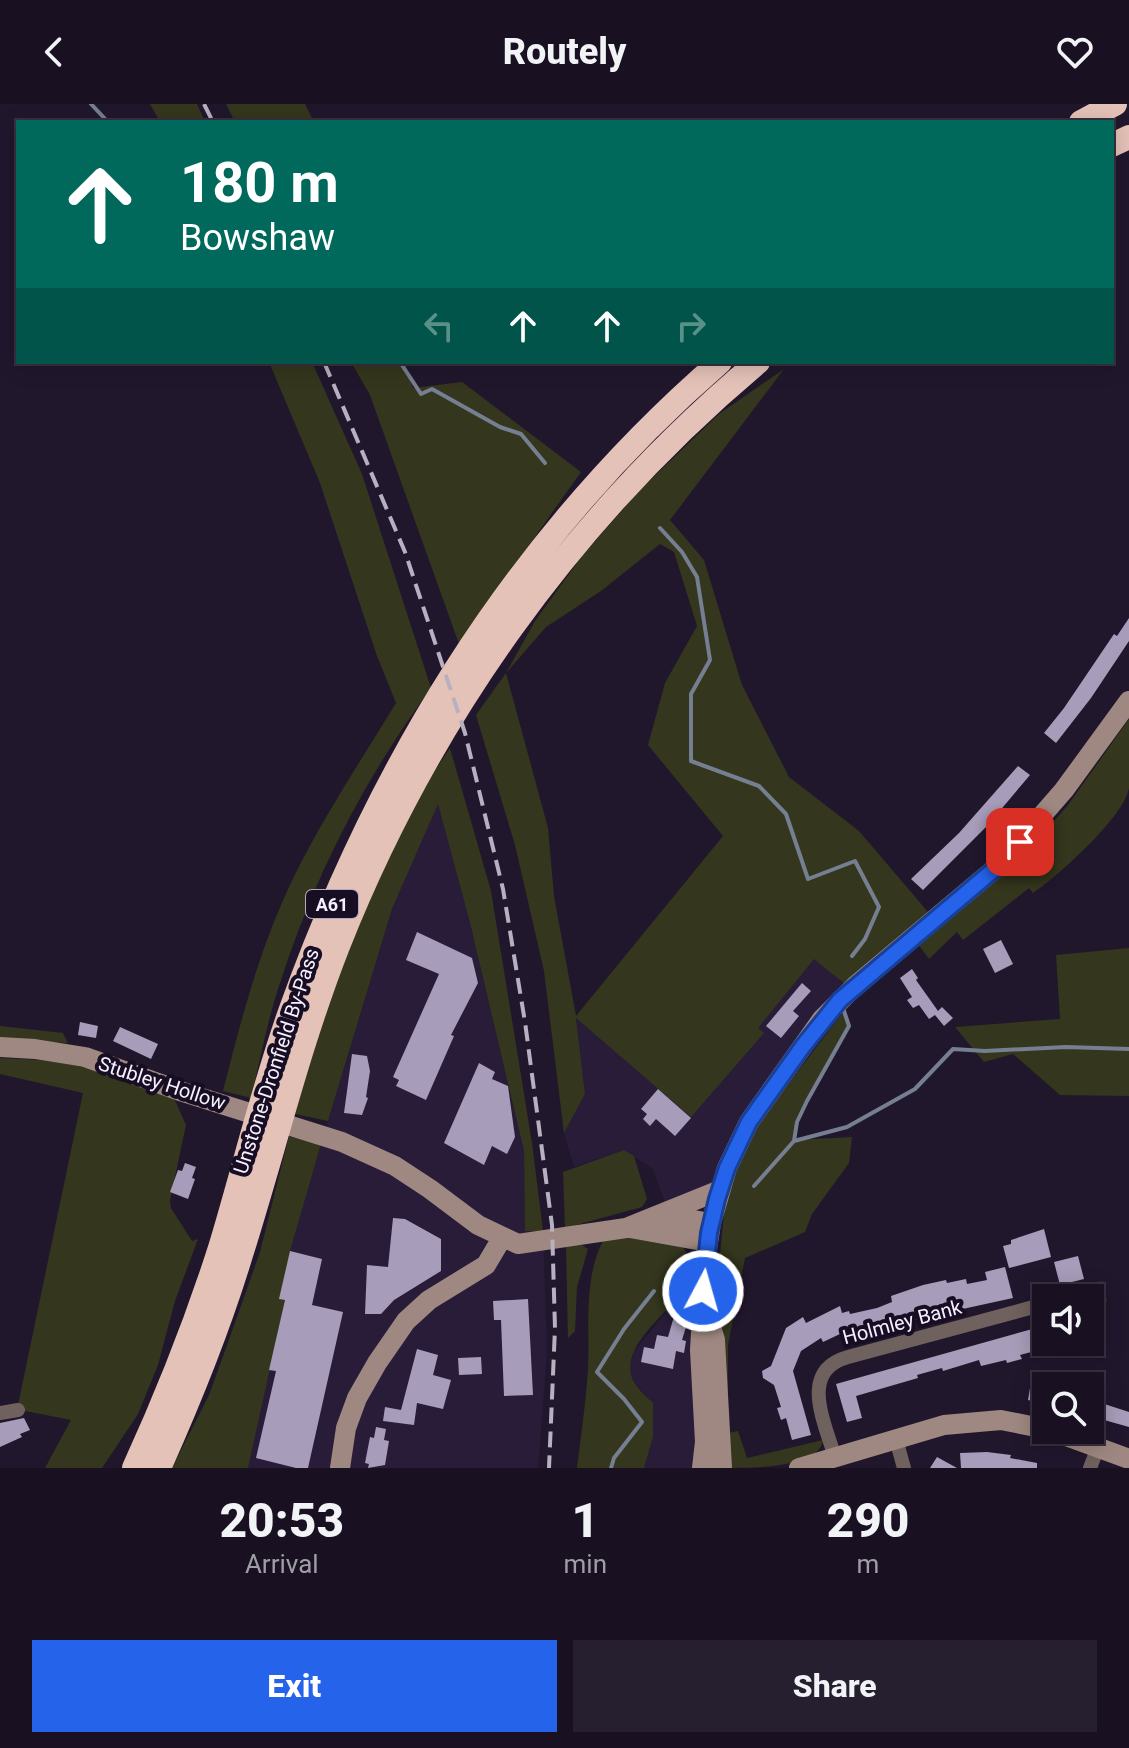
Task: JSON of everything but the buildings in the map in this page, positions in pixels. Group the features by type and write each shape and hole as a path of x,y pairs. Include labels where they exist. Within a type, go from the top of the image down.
{"highway":[{"path":"1085,120 1115,104"},
{"name":"Unstone-Dronfield By-Pass","path":"134,1468 167,1396 274,1103 459,661 548,541 615,464 674,402 718,364"},
{"name":"Unstone-Dronfield By-Pass","path":"430,729 467,689 563,560 627,486 681,431 756,364"},
{"name":"Unstone-Dronfield By-Pass","path":"159,1468 207,1357 241,1257 263,1140"}],"main road":[{"path":"702,1468 705,1442 700,1350 704,1269 720,1190 749,1122 822,1019 855,986 997,867 1064,790 1129,701"},
{"name":"Stubley Hollow","path":"0,1047 85,1057 183,1092 342,1142 395,1166 478,1225 518,1244 626,1228 710,1233"},
{"name":"Stubley Hollow","path":"626,1228 720,1190"},
{"name":"Stubley Hollow","path":"655,1217 682,1218 710,1233"},
{"path":"340,1468 346,1428 357,1398 406,1321 429,1300 486,1265 502,1238"},
{"path":"703,1307 715,1340 722,1468"},
{"path":"799,1468 944,1425 1001,1420 1032,1426"},
{"path":"1090,1444 1129,1459"}],"street":[{"name":"Holmley Bank","path":"835,1458 819,1398 818,1382 835,1360 1032,1307"},
{"path":"0,1413 18,1410"},
{"path":"896,1439 904,1468"},
{"path":"1090,1468 1098,1447"}],"shaded area":[{"path":"438,803 524,1151 525,1231 543,1231 547,1353 538,1468 248,1468 290,1251 303,1204 392,909"},
{"path":"723,836 845,984 844,1011 757,1125 726,1194 667,1208 653,1169 624,1150 574,1167 564,1133 585,1094 576,1017"},
{"path":"673,1303 690,1305 714,1314 724,1468 644,1468 653,1437 653,1403 634,1383 629,1367 634,1352"}],"green space":[{"path":"150,104 197,104 204,120 159,120"},
{"path":"226,104 305,104 313,120 234,120"},
{"path":"270,364 313,364 362,474 431,688 362,794 324,869 279,986 251,1098 223,1091 263,951 306,852 396,703 377,656 320,483"},
{"path":"352,364 406,364 413,388 462,382 581,472 459,644 370,395"},
{"path":"784,369 670,520 704,560 742,685 789,777 859,831 928,912 845,984 814,959 758,1028 764,1033 691,1117 576,1018 585,1094 564,1133 544,971 515,845 476,715 506,673 535,621 582,556 641,489 719,414","holes":["660,544 674,552 697,626 665,683 648,745 723,836 576,1016 554,896 548,828 506,673 546,627 601,591"]},
{"path":"1129,719 1129,788 1103,829 1044,885 1033,893 1029,888 963,940 957,932 929,959 918,944 1017,864 1068,805"},
{"path":"450,748 491,891 532,1143 543,1231 525,1231 524,1151 470,923 438,804 392,909 328,1121 295,1114 358,924 399,833"},
{"path":"1129,948 1129,1096 1060,1095 1013,1054 984,1062 955,1027 1060,1019 1056,955"},
{"path":"844,1011 849,1026 797,1122 794,1140 852,1137 849,1163 812,1214 805,1232 745,1258 728,1345 728,1402 714,1314 726,1194 757,1125"},
{"path":"0,1026 63,1033 68,1043 0,1039"},
{"path":"0,1058 66,1061 173,1096 186,1125 170,1200 171,1208 192,1241 198,1239 175,1301 158,1365 138,1414 102,1468 45,1468 71,1420 25,1411 18,1405 83,1093 0,1074"},
{"path":"289,1136 321,1144 290,1251 285,1300 248,1468 172,1468 209,1395 260,1252"},
{"path":"624,1150 634,1156 647,1199 642,1207 565,1228 563,1172"},
{"path":"646,1236 675,1242 684,1248 690,1263 691,1281 690,1305 673,1303 640,1340 631,1362 635,1384 653,1403 653,1437 644,1468 577,1468 587,1381 592,1271 603,1241"},
{"path":"579,1243 588,1249 577,1287 575,1331 568,1338 566,1246"},
{"path":"738,1431 747,1458 823,1440 819,1449 798,1461 767,1467 728,1468 728,1433"}],"waterway":[{"path":"91,104 106,120"},
{"path":"401,364 421,394 432,389 500,427 521,434 545,463"},
{"path":"660,528 682,552 697,577 710,660 691,694 691,761 759,786 786,814 808,879 855,861 879,907 865,939 852,956"},
{"path":"754,1186 794,1141 797,1122 807,1101 849,1026 844,1011"},
{"path":"794,1141 847,1127 915,1089 953,1049 1129,1049"},
{"path":"611,1468 614,1458 642,1422 597,1372 624,1329 654,1291"}],"railway":[{"path":"204,104 212,120"},
{"path":"325,364 405,552 465,733 503,889 525,1022 552,1225 555,1328 549,1468"}],"route":[{"path":"703,1291 717,1199 727,1168 749,1122 822,1019 840,1000 997,867 1020,842"}]}
